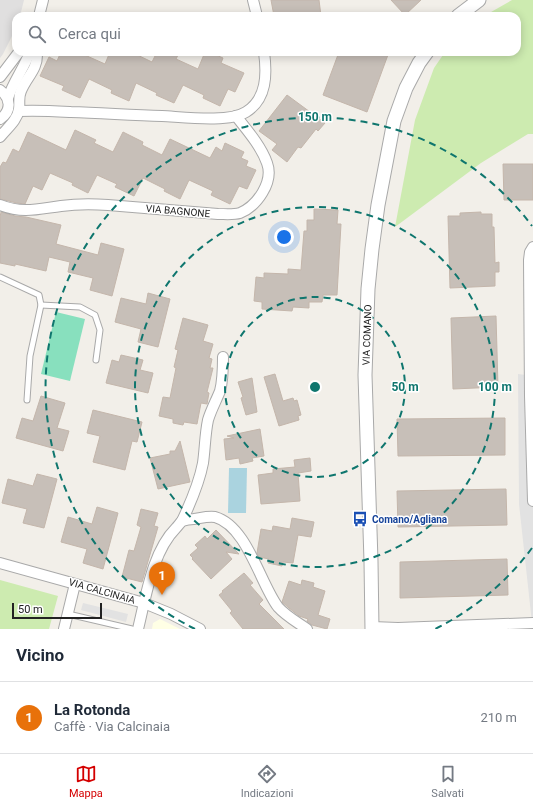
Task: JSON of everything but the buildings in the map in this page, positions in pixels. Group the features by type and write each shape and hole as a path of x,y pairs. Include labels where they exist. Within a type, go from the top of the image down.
{"street":[{"path":"40,12 43,0"},
{"path":"253,0 256,12"},
{"path":"463,12 479,0"},
{"path":"0,77 16,56"},
{"path":"0,119 5,116 9,103 8,98 13,84 28,56"},
{"path":"0,137 12,123 19,111 20,93 35,67 37,56"},
{"path":"19,111 58,111 193,118 225,118 236,116 251,108 260,98 264,88 266,72 264,56"},
{"name":"VIA COMANO","path":"372,628 365,375 371,263 378,205 394,121 406,88 424,56"},
{"path":"0,90 8,98"},
{"name":"VIA BAGNONE","path":"0,205 11,209 24,211 93,204 229,215 239,213 248,208 259,197 267,183 269,174 268,164 263,153 236,116"},
{"path":"533,247 530,252 529,260 533,501"},
{"path":"138,629 151,577 160,550 168,537 182,521 198,483 203,463 208,418 222,382 223,357"},
{"path":"182,521 209,516 216,517 232,528 245,544 278,607 307,629"},
{"name":"VIA CALCINAIA","path":"0,563 144,603 171,614 200,629"},
{"path":"64,629 75,584"},
{"path":"372,628 533,623"}],"lane":[{"path":"0,277 39,295 41,305 30,356 27,400"},
{"path":"41,305 80,307 95,315 100,330 96,360"},
{"path":"68,614 132,629"}],"shaded area":[{"path":"0,0 24,0 21,12 12,12 12,36 0,58"},
{"path":"518,374 533,376 533,623 519,504"},
{"path":"83,603 128,614 126,622 81,610"},
{"path":"160,619 180,629 152,629 153,623"}],"green space":[{"path":"512,0 533,0 533,134 528,134 481,163 395,227 415,120 434,68 442,56 521,56 521,12 491,12"},
{"path":"56,312 85,319 70,381 41,374"},
{"path":"0,580 58,596 49,629 0,629"}],"water":[{"path":"229,468 247,468 246,513 228,513"}],"place":[{"name":"Comano/Agliana","path":"360,519"},
{"name":"La Rotonda","path":"162,595"}]}
